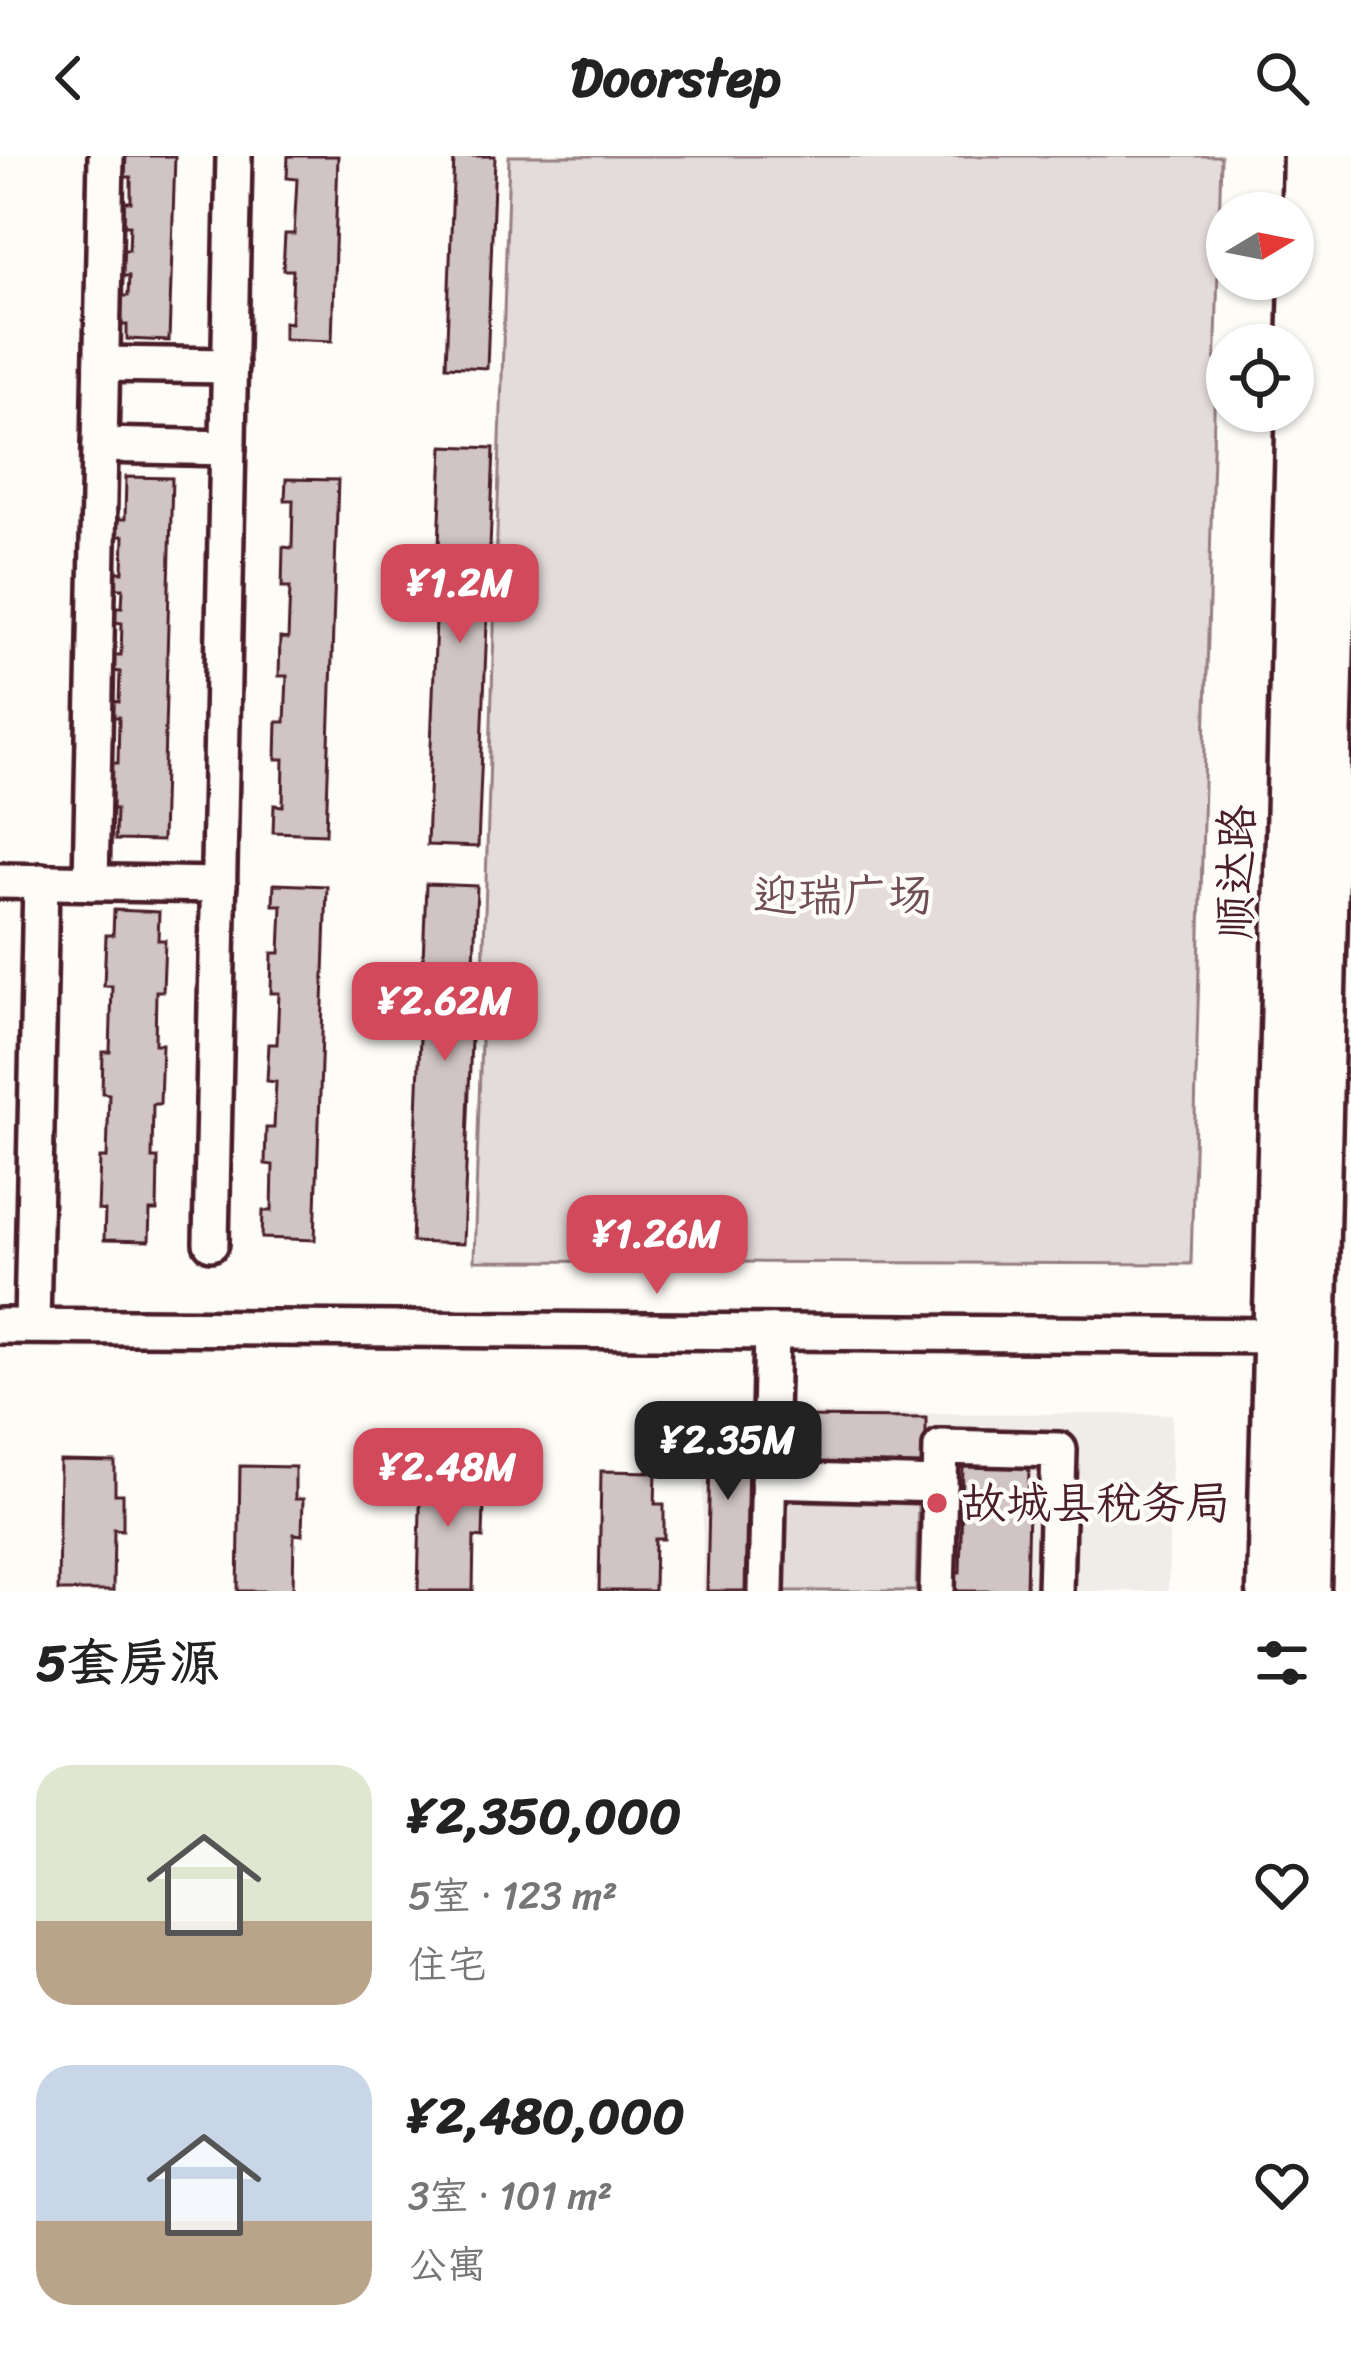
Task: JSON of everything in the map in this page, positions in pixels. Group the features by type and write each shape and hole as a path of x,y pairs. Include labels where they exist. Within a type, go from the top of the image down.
{"main road":[{"name":"顺达路","path":"1305,156 1295,1336 1308,1591"},
{"name":"顺达路","path":"1269,1591 1295,1336 1344,156"}],"street":[{"path":"91,883 106,156"},
{"path":"211,1243 234,156"},
{"path":"101,364 230,367"},
{"path":"100,446 228,448"},
{"path":"0,880 219,885"},
{"path":"41,881 16,1326 1295,1336"},
{"path":"766,1591 772,1332"},
{"path":"938,1591 941,1447 1059,1450 1055,1591"},
{"path":"768,1480 940,1485"}],"shaded area":[{"name":"故城县税务局","path":"703,1413 1172,1414 1168,1591 703,1591"}],"green space":[{"name":"迎瑞广场","path":"509,156 1221,156 1220,192 1206,192 1206,300 1217,300 1216,324 1206,324 1206,432 1214,432 1191,1264 474,1261"},
{"path":"786,1501 918,1504 916,1591 784,1591"}],"building":[{"path":"126,156 175,156 169,341 127,339 127,325 121,325 122,296 128,296 129,276 122,276 130,225 124,225 124,202 131,202"},
{"path":"288,156 338,156 332,341 284,339 284,322 291,323 293,270 283,270 285,234 294,234 297,179 287,178"},
{"path":"454,156 495,156 487,368 446,366"},
{"path":"443,446 494,448 478,847 427,845"},
{"path":"126,477 172,478 162,841 115,840 116,809 108,809 109,763 118,763 119,717 112,717 112,701 119,702 120,672 113,671 113,655 121,655 122,623 114,622 115,607 122,607 123,588 115,588 116,572 123,572 124,536 117,536 118,519 125,519"},
{"path":"286,479 338,480 326,834 273,832 274,805 283,806 284,759 276,759 277,722 285,722 287,676 279,676 280,638 288,639 290,587 282,587 283,547 292,548 293,500 285,500"},
{"path":"274,884 327,886 315,1240 262,1238 263,1211 272,1211 273,1165 265,1164 266,1128 274,1128 276,1082 267,1081 269,1044 277,1044 279,993 271,993 272,953 280,953 282,905 273,905"},
{"path":"426,884 477,886 463,1244 412,1242"},
{"path":"114,910 159,912 158,940 165,940 163,991 156,991 155,1044 162,1044 160,1104 153,1104 157,1211 150,1211 149,1241 104,1240 105,1211 98,1210 100,1158 107,1158 109,1094 102,1093 103,1052 110,1052 112,986 104,986 106,935 113,935"},
{"path":"711,1415 749,1416 745,1591 707,1591"},
{"path":"791,1417 926,1418 926,1475 791,1474"},
{"path":"60,1461 115,1462 115,1494 123,1494 123,1530 114,1529 113,1591 58,1591"},
{"path":"240,1466 295,1467 295,1499 303,1499 302,1535 294,1534 293,1591 238,1591"},
{"path":"963,1466 1029,1467 1026,1591 951,1591 952,1572 960,1572"},
{"path":"421,1469 476,1470 475,1502 484,1503 483,1538 474,1537 473,1591 418,1591"},
{"path":"601,1471 656,1472 655,1504 664,1504 664,1539 655,1539 654,1591 599,1591"}],"place":[{"name":"故城县税务局","path":"937,1503"}]}
